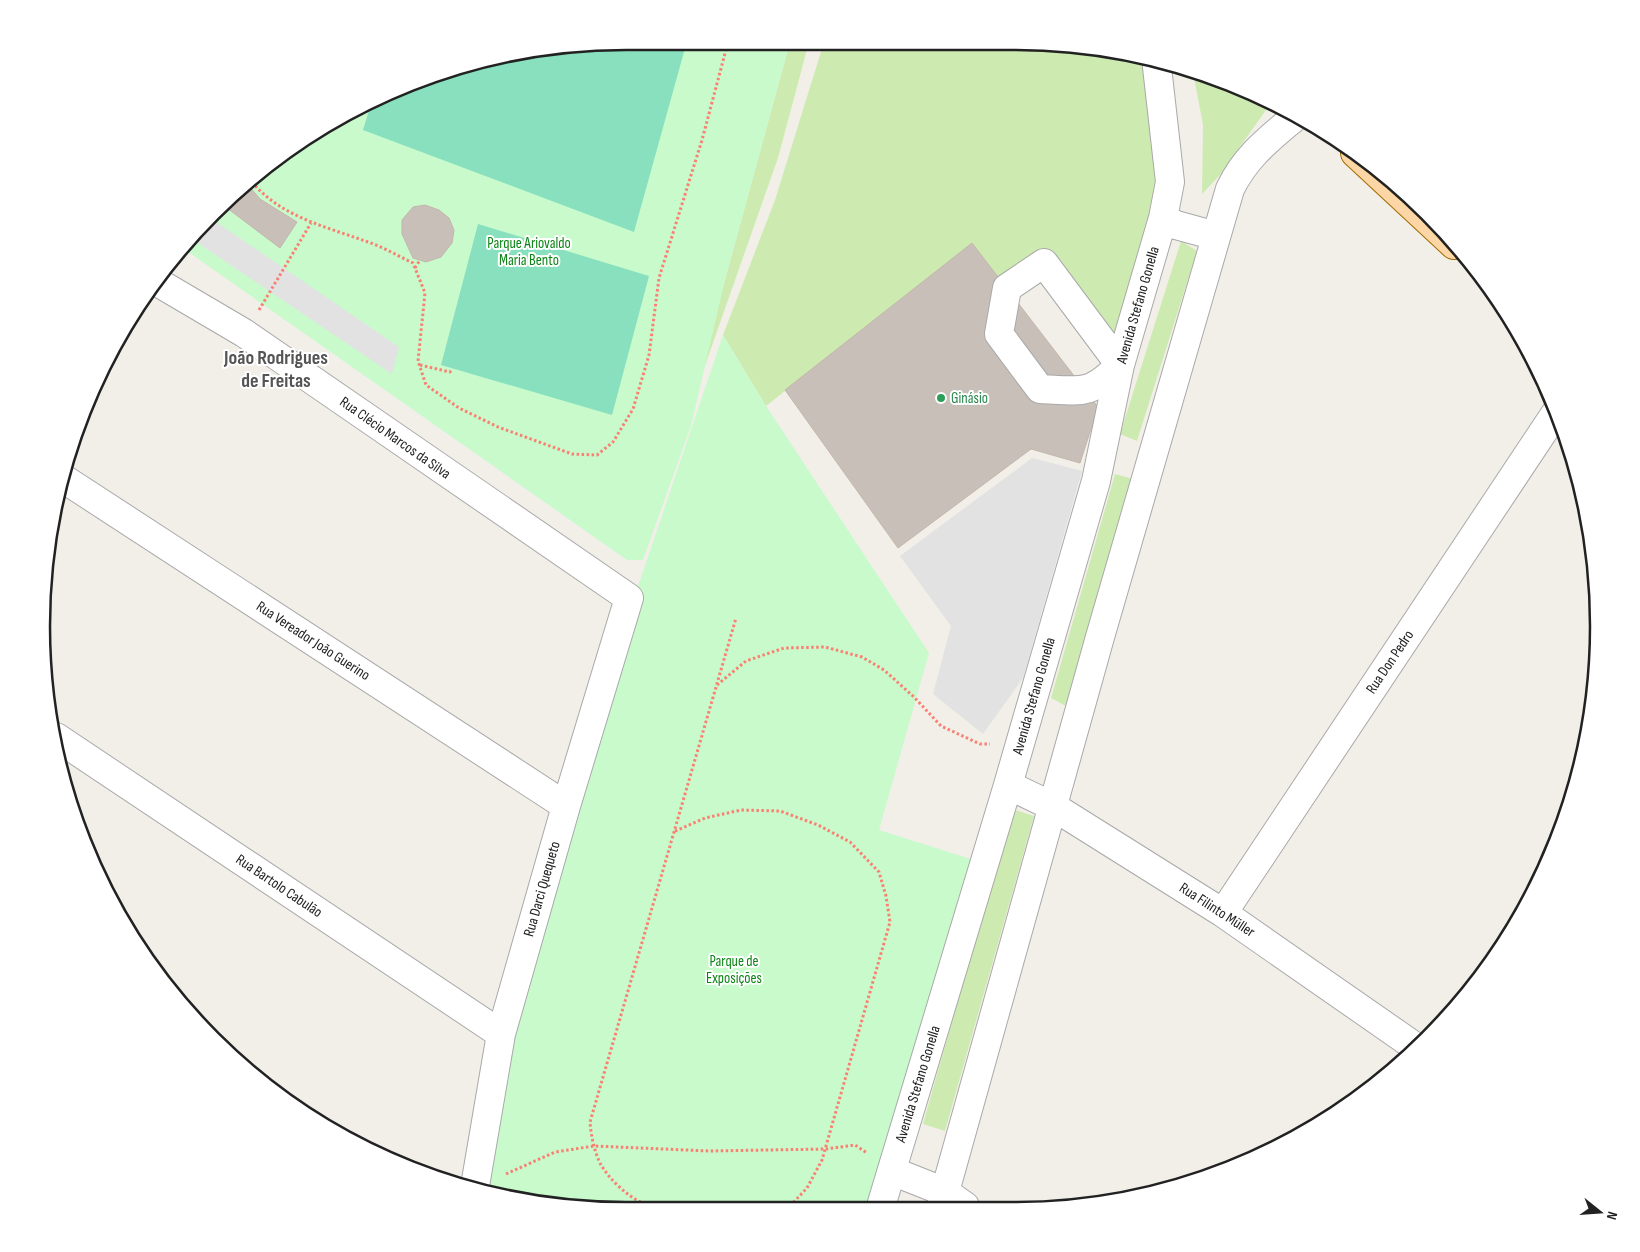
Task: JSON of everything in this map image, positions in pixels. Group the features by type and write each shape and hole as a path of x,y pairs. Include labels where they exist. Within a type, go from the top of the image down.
{"street":[{"name":"Avenida Stefano Gonella","path":"882,1202 1008,785 1096,481 1120,365 1163,218 1170,182 1157,69"},
{"path":"892,1171 951,1201 1054,807 1230,190 1239,170 1252,154 1291,121"},
{"path":"1163,218 1176,225 1216,236"},
{"path":"1044,264 1120,365 1102,383 1084,392 1040,389 999,334 1006,288 1044,264"},
{"name":"Rua Clécio Marcos da Silva","path":"162,285 244,334 629,598"},
{"name":"Rua Don Pedro","path":"1223,912 1551,420"},
{"name":"Rua Vereador João Guerino","path":"69,482 566,806"},
{"name":"Rua Darci Quequeto","path":"476,1182 501,1034 566,806 629,598"},
{"name":"Rua Bartolo Cabulão","path":"62,741 501,1034"},
{"name":"Rua Filinto Müller","path":"1008,785 1054,807 1223,912 1410,1043"}],"path":[{"path":"255,185 262,193 311,223 368,242 413,263 425,293 420,365 426,385 458,408 498,427 572,454 597,455 613,442 633,409 649,355 659,278 702,140 726,50"},
{"path":"244,334 311,223"},
{"path":"415,268 420,260"},
{"path":"420,365 450,372 452,368"},
{"path":"640,1202 619,1186 601,1165 594,1146 590,1122 736,618"},
{"path":"716,686 746,662 784,648 825,647 862,656 884,670 914,697 941,726 980,744 996,744"},
{"path":"674,831 705,818 741,810 780,811 818,825 850,842 879,872 886,896 890,922 826,1149 807,1188 794,1202"},
{"path":"504,1175 555,1152 594,1146 709,1151 826,1149 855,1146 892,1171"}],"green space":[{"path":"685,50 634,232 363,130 371,109 441,81 477,70 514,61 588,51"},
{"path":"788,50 807,50 778,158 689,411"},
{"name":"Parque Ariovaldo Maria Bento","path":"788,50 724,284 691,426 643,560 627,560 188,252 246,193 306,147 371,109 441,81 514,61 588,51"},
{"path":"822,50 1014,50 1052,51 1089,55 1148,66 1157,89 1169,176 1115,359 1044,264 1007,288 972,243 766,406 723,335 775,200"},
{"path":"1194,80 1267,108 1219,176 1202,194 1203,125"},
{"path":"478,224 649,276 612,415 441,365"},
{"path":"1181,241 1197,251 1137,441 1120,434"},
{"name":"Parque de Exposições","path":"723,335 766,406 929,653 879,830 974,860 875,1202 588,1201 514,1191 476,1182 585,743"},
{"path":"1115,474 1133,479 1066,706 1051,698"},
{"path":"1012,809 1034,816 945,1131 923,1124"}],"shaded area":[{"path":"216,222 399,347 392,374 197,242"},
{"path":"1032,458 1082,471 1023,678 983,734 933,694 951,626 900,556"}],"building":[{"path":"251,189 260,199 297,222 280,248 229,209"},
{"path":"425,205 439,210 449,218 454,230 452,243 441,257 426,262 413,258 402,234 402,220 413,207"},
{"name":"Ginásio","path":"972,243 1098,407 1080,463 1031,449 898,548 785,390"}],"place":[{"name":"Ginásio","path":"941,398"}],"district":[{"name":"João Rodrigues de Freitas","path":"276,370"}]}
